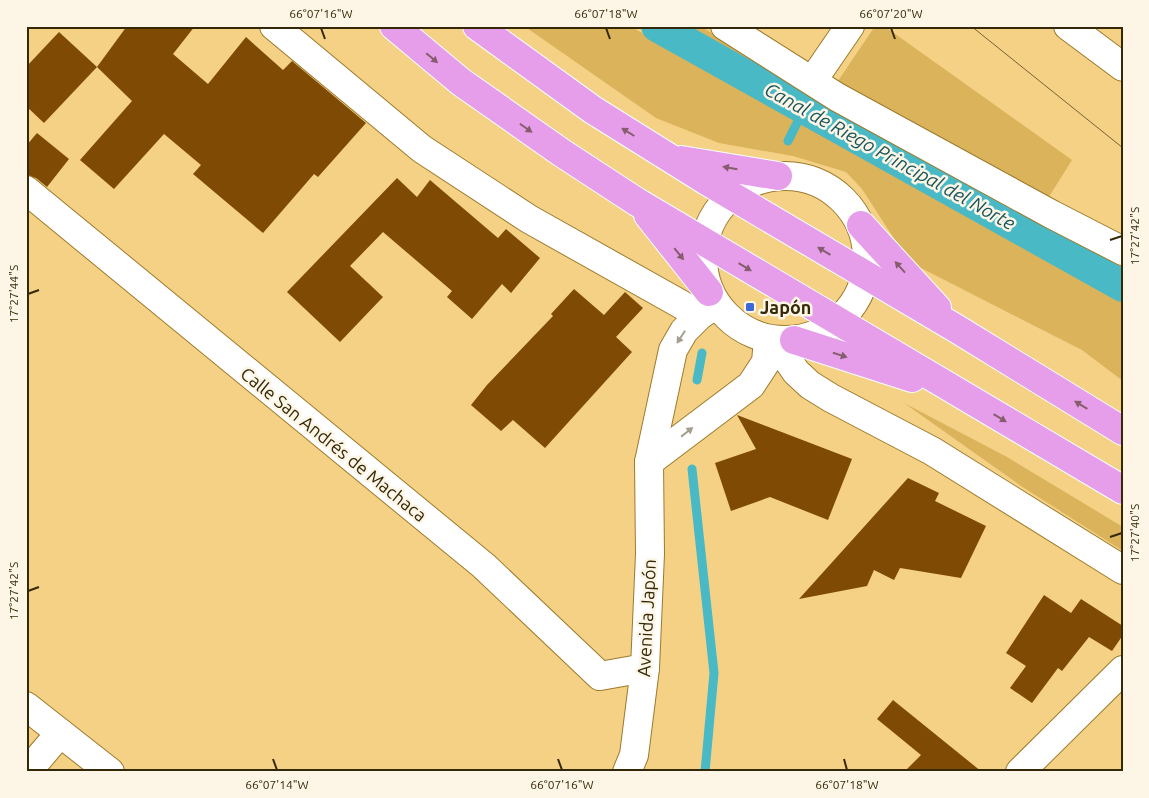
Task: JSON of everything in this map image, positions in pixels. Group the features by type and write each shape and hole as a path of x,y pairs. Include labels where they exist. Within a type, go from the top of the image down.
{"highway":[{"path":"394,26 461,82 562,153 637,202 1123,490"},
{"path":"477,26 593,110 1123,430"},
{"path":"670,158 778,176"},
{"path":"637,202 709,304"},
{"path":"861,225 957,329"},
{"path":"782,340 958,393"}],"street":[{"path":"274,26 422,149 529,219 709,304 744,330 782,340 820,334 839,322 857,299 866,276 868,250 861,225 848,203 828,187 804,178 778,176 753,182 731,195 715,216 704,242 702,268 709,304"},
{"path":"725,26 813,80 837,97 1051,214 1123,251"},
{"path":"813,80 850,26"},
{"path":"1068,26 1123,67"},
{"name":"Calle San Andrés de Machaca","path":"26,190 484,566 600,676 645,668"},
{"name":"Avenida Japón","path":"628,772 634,755 645,668 650,554 649,462 673,350 684,331 709,304"},
{"path":"649,462 751,385 782,340"},
{"path":"782,340 787,359 796,372 810,385 932,451 1123,570"},
{"path":"1020,772 1123,670"},
{"path":"26,706 110,772"},
{"path":"27,772 60,733"}],"shaded area":[{"path":"524,26 630,26 804,125 1123,299 1123,381 1082,350 919,267 895,240 862,189 846,172 793,156 719,143 656,118"},
{"path":"672,26 700,26 827,101 1123,259 1123,276 828,116"},
{"path":"875,26 884,26 1072,160 1045,203 838,81"},
{"path":"904,403 1007,457 1123,527 1123,551 1021,486"}],"building":[{"path":"127,26 195,26 173,54 208,84 246,37 283,70 292,61 366,123 318,177 314,174 263,233 193,174 201,165 164,134 114,189 80,160 132,101 97,67"},
{"path":"59,32 97,67 44,123 26,106 26,67"},
{"path":"37,133 69,159 47,187 36,178 26,175 26,146"},
{"path":"397,178 417,197 430,180 498,238 506,229 540,258 511,293 502,284 472,319 447,297 452,291 383,232 350,266 383,297 340,342 287,292"},
{"path":"574,289 604,315 625,292 643,308 616,337 632,352 545,448 513,420 501,431 471,405 487,385 553,316 551,314"},
{"path":"737,415 852,459 828,520 770,497 731,511 715,463 756,449"},
{"path":"908,478 939,493 935,501 986,526 961,578 900,568 894,580 874,570 867,586 799,599"},
{"path":"1044,595 1071,613 1081,599 1123,626 1123,635 1112,651 1089,637 1062,671 1058,668 1032,703 1010,688 1026,666 1006,653"},
{"path":"893,700 982,772 904,772 921,755 877,719"}],"waterway":[{"name":"Canal de Riego Principal del Norte","path":"657,26 1123,286"},
{"path":"788,141 804,109"},
{"path":"697,380 702,353"},
{"path":"692,469 714,673 705,772"}],"tram line":[{"path":"971,26 1123,148"}],"place":[{"name":"Japón","path":"750,307"}]}
